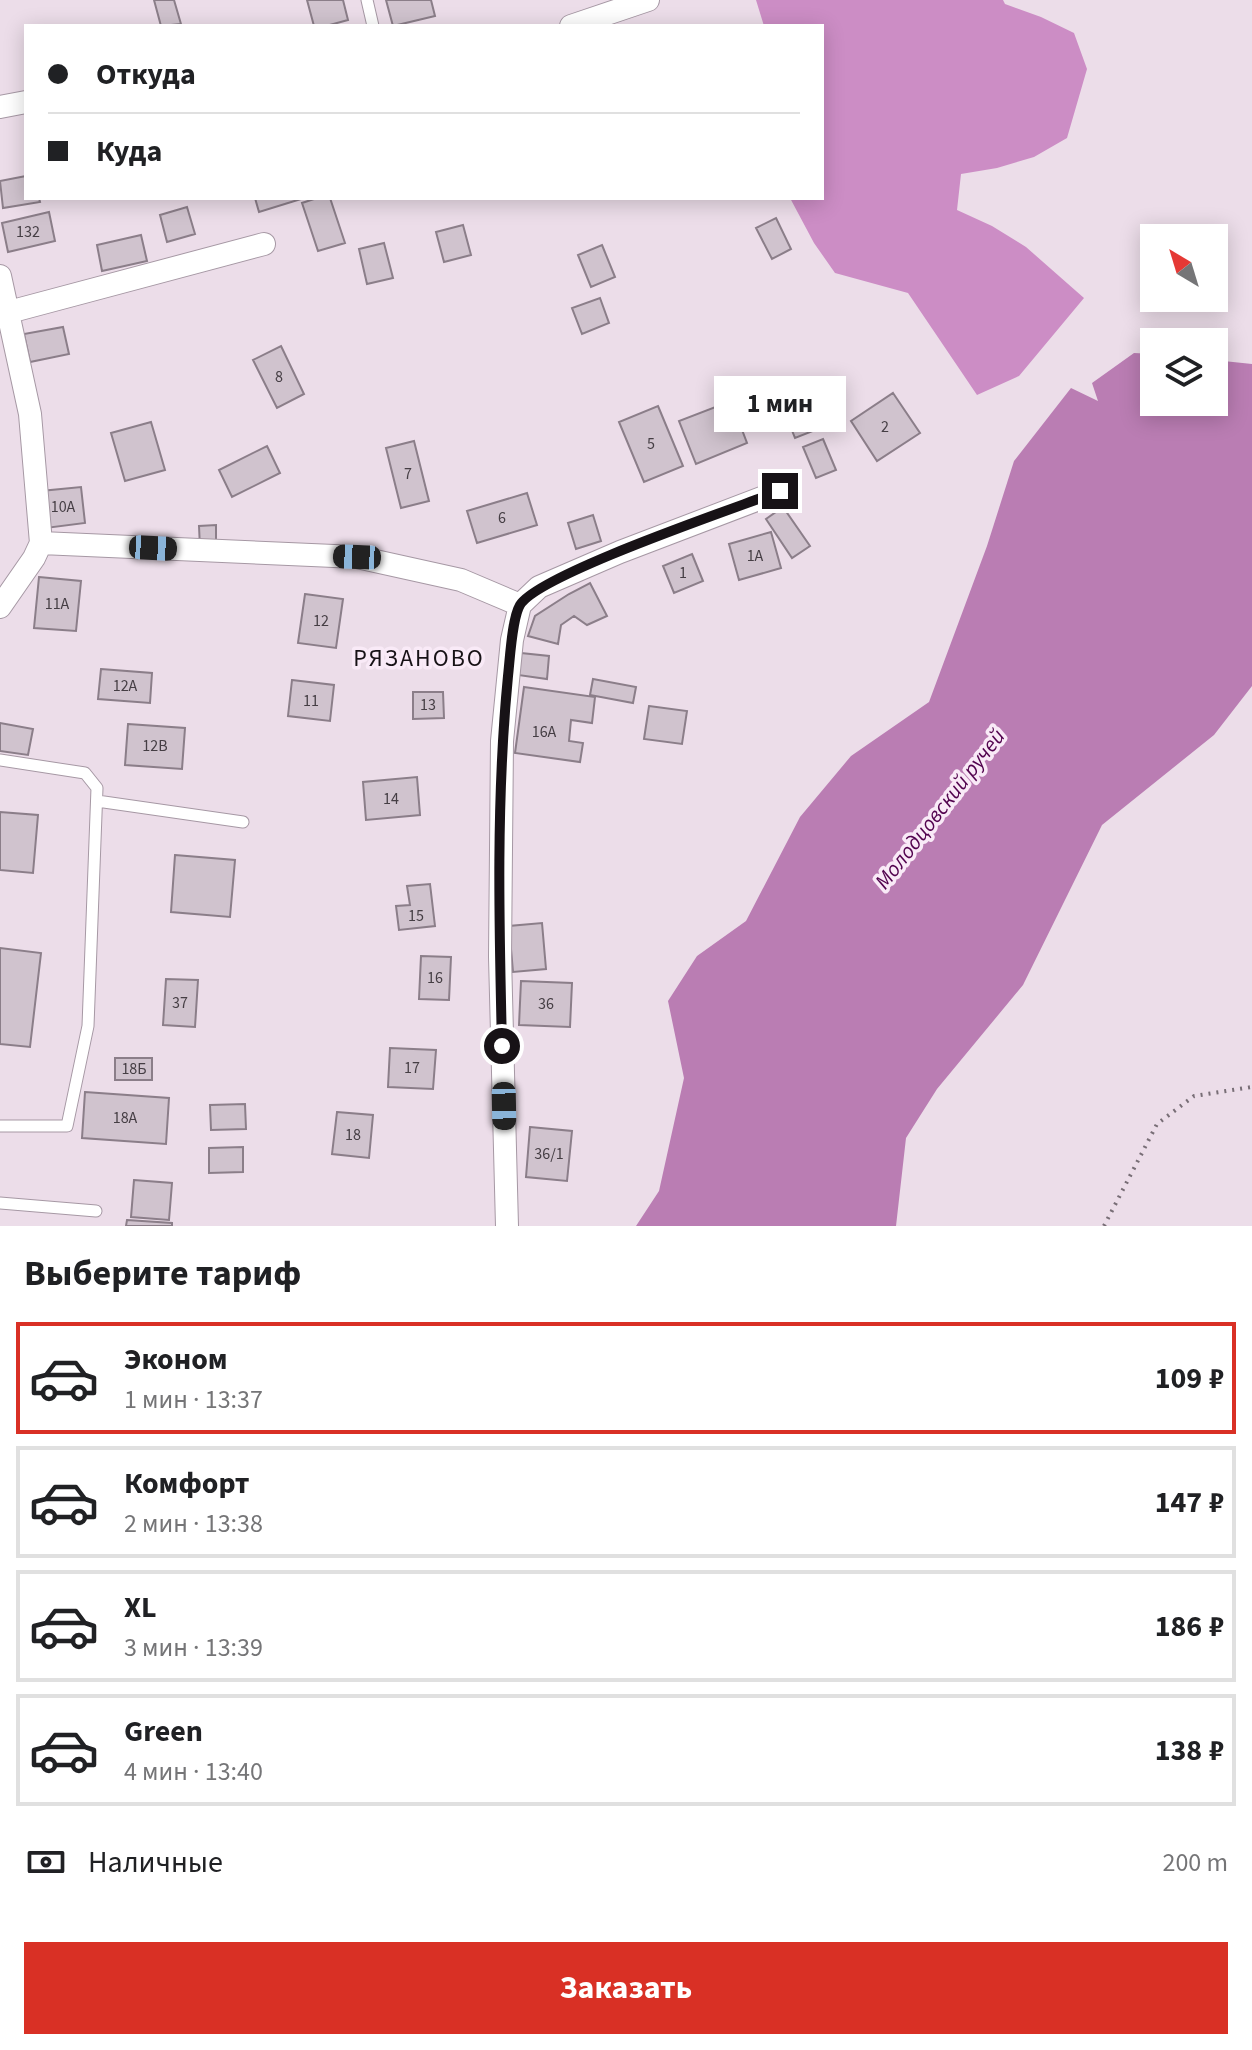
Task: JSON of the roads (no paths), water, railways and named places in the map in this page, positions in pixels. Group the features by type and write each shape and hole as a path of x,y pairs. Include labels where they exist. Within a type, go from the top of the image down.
{"street":[{"path":"577,24 648,0"},
{"path":"0,107 24,102"},
{"path":"9,312 264,244"},
{"path":"0,276 30,414 41,543 0,607"},
{"path":"507,1226 500,957 502,741 512,640 520,605 539,587 620,552 780,491"},
{"path":"41,543 357,557 461,580 520,605"}],"lane":[{"path":"367,0 373,24"},
{"path":"0,760 85,773 97,788 88,1026 67,1126 0,1126"},
{"path":"97,801 243,822"},
{"path":"0,1203 96,1211"}],"water":[{"name":"Молодцовский ручей","path":"1134,353 1140,353 1140,416 1228,416 1228,361 1252,364 1252,686 1214,735 1102,825 1023,985 937,1089 906,1138 896,1226 636,1226 659,1191 684,1078 668,1001 697,956 746,921 800,817 851,756 929,702 987,546 1014,461 1071,388 1098,401 1092,383"}],"district":[{"name":"РЯЗАНОВО","path":"419,658"}]}
